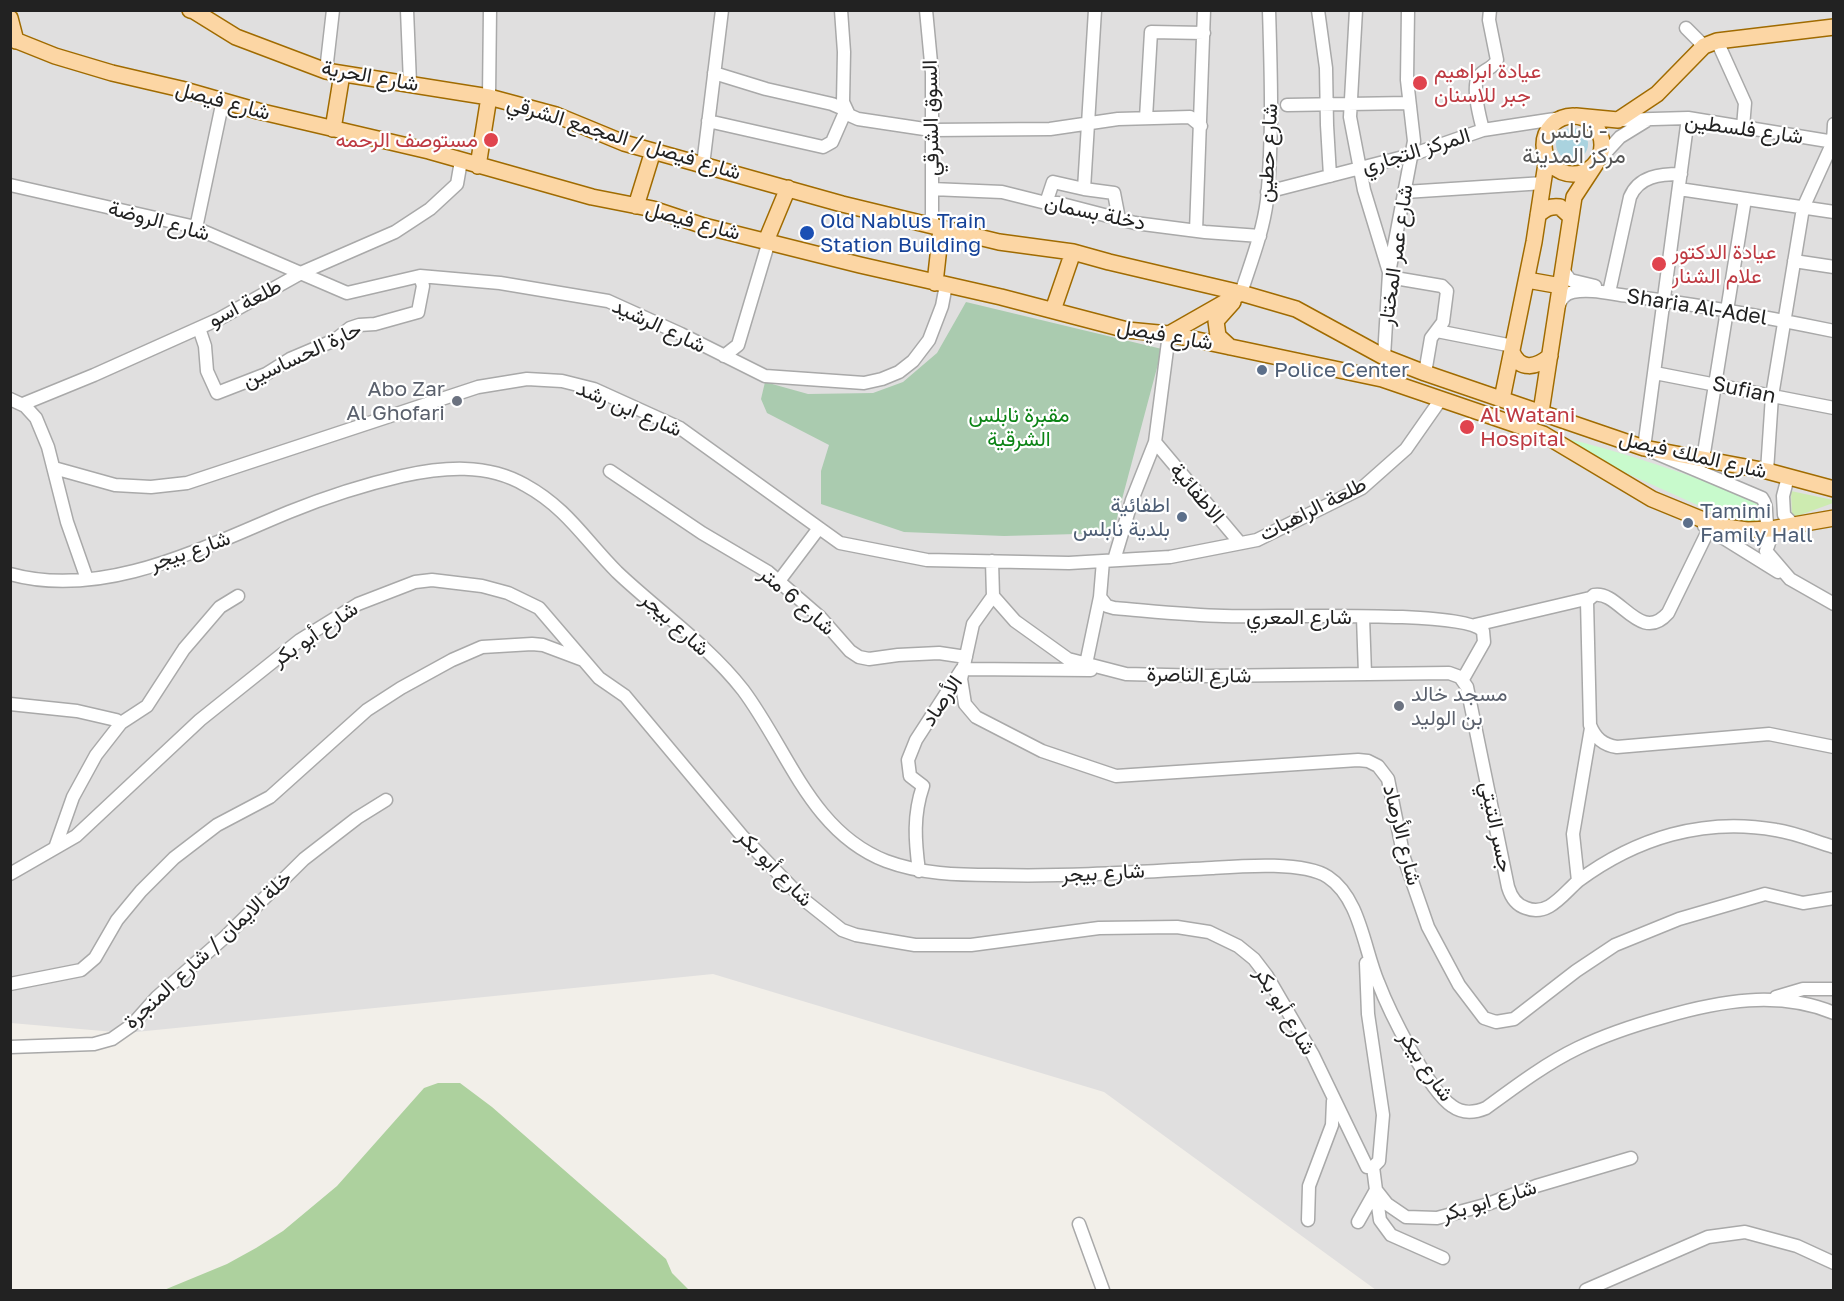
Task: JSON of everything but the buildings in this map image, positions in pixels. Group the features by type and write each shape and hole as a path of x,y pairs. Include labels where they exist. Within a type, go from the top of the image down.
{"main road":[{"name":"شارع الحرية","path":"190,10 236,37 326,71 489,97"},
{"path":"10,18 14,39"},
{"path":"1502,399 1527,280 1544,183 1548,132 1560,120 1572,117 1618,120 1657,94 1710,44 1833,27"},
{"name":"شارع فيصل","path":"14,39 55,56 112,73 429,151 704,226 1058,311 1127,330 1169,334 1382,379 1441,399"},
{"path":"333,129 342,74"},
{"name":"شارع فيصل / المجمع الشرقي","path":"489,97 556,115 624,143 791,190 999,242 1078,253 1241,293"},
{"path":"478,166 489,97"},
{"path":"1540,412 1574,197 1602,149 1599,131 1585,119 1572,117"},
{"path":"636,206 653,151"},
{"path":"1547,158 1560,171 1569,174 1587,171 1596,162"},
{"path":"771,242 791,190"},
{"path":"1538,215 1552,206 1560,207 1571,218"},
{"path":"937,227 941,284"},
{"path":"1058,311 1078,253"},
{"path":"1527,280 1561,286"},
{"path":"1169,334 1241,293"},
{"path":"1230,346 1218,336 1216,321 1241,293"},
{"name":"شارع الملك فيصل","path":"1241,293 1296,309 1384,357 1425,374 1644,448 1767,471 1833,489"},
{"path":"1512,349 1515,360 1521,365 1539,365 1550,356"},
{"path":"1441,399 1543,434 1652,499 1718,526 1747,530 1771,529 1830,518"}],"street":[{"path":"326,71 333,10"},
{"path":"407,10 410,83"},
{"path":"489,97 490,10"},
{"path":"703,165 722,10"},
{"path":"841,10 844,52 843,102 849,115 858,119 931,130 1050,129 1118,118 1190,117 1201,126"},
{"name":"السوق الشرقي","path":"926,10 932,73 932,189 937,227"},
{"path":"1084,189 1095,10"},
{"path":"1196,231 1204,10"},
{"name":"شارع حطين","path":"1241,293 1260,236 1267,192 1271,96 1269,10"},
{"path":"1318,10 1326,68 1330,176"},
{"path":"1356,10 1350,117 1364,190 1389,275 1442,286 1447,291 1443,322 1431,338 1425,374"},
{"name":"شارع عمر المختار","path":"1384,357 1389,275 1414,141 1407,80 1408,10"},
{"path":"1483,130 1475,84 1480,75 1495,65 1497,60 1489,20 1490,10"},
{"path":"1686,28 1710,44 1745,103 1743,127"},
{"path":"1146,118 1151,32 1204,33"},
{"path":"714,73 766,89 832,104 846,110"},
{"path":"1657,94 1650,108 1652,113 1661,120"},
{"path":"196,228 222,100"},
{"path":"1287,105 1409,103"},
{"path":"708,121 825,146 833,140 846,110"},
{"name":"المركز التجاري","path":"1267,192 1412,155 1483,130 1572,117"},
{"path":"1688,118 1644,448 1757,495 1765,502 1767,522 1771,529 1767,551"},
{"name":"شارع فلسطين","path":"1618,120 1688,118 1833,142"},
{"path":"1596,162 1620,137 1646,120"},
{"path":"1767,471 1772,396 1803,208 1833,142 1833,124"},
{"name":"طلعة اسو","path":"23,405 219,319 303,272 395,232 430,209 457,184 461,161"},
{"path":"1610,288 1630,197 1635,186 1648,178 1665,174 1681,174"},
{"path":"1046,203 1053,182 1114,193 1119,219"},
{"path":"1405,192 1544,183"},
{"name":"شارع الروضة","path":"10,185 196,228 303,272"},
{"name":"دخلة بسمان","path":"932,189 1002,192 1046,203 1058,203 1135,223 1260,236"},
{"path":"1679,189 1833,212"},
{"path":"1703,459 1745,199"},
{"path":"724,357 738,345 771,242"},
{"path":"1794,261 1833,267"},
{"path":"1563,270 1570,280 1596,289"},
{"name":"شارع الرشيد","path":"303,272 347,293 420,276 500,283 608,301 765,376 864,383 882,380 906,367 920,355 929,340 942,306 941,284"},
{"name":"حارة الحساسين","path":"199,328 205,346 207,371 217,393 266,374 290,359 335,340 350,328 418,312 423,296 420,276"},
{"name":"Sharia Al-Adel","path":"1596,289 1610,288 1833,325"},
{"path":"1558,307 1568,293 1596,289"},
{"name":"Sharia Al-Adel","path":"1596,289 1665,298"},
{"name":"Sharia Al-Adel","path":"1784,318 1833,331"},
{"path":"1437,331 1512,349"},
{"path":"1086,664 1109,561 1155,442 1169,334"},
{"name":"Sufian","path":"1654,373 1833,408"},
{"name":"شارع ابن رشد","path":"54,468 115,484 151,487 187,483 478,387 527,380 562,381 594,389 680,428 840,543 927,560 1109,561"},
{"path":"10,399 23,405 36,418 48,447 67,522 87,579"},
{"name":"طلعة الراهبات","path":"1109,561 1170,557 1257,540 1362,488 1407,449 1441,399"},
{"name":"الاطفائية","path":"1155,442 1240,543"},
{"name":"شارع بيجر","path":"10,574 44,580 87,579 127,572 180,557 328,497 384,480 440,469 480,469 498,472 527,485 566,514 615,570 722,667 758,712 801,786 832,825 874,856 919,871 946,874 1030,876 1228,867"},
{"name":"شارع 6 متر","path":"610,471 702,533 768,572 820,616 850,651 859,657 869,659 939,652 964,663"},
{"path":"1788,477 1783,496 1784,515 1794,525"},
{"path":"1684,512 1720,537 1833,604"},
{"path":"779,581 819,528"},
{"path":"1475,625 1603,594 1642,621 1658,621 1668,613 1709,529"},
{"path":"1720,537 1767,551 1790,579 1833,604"},
{"path":"992,561 993,596"},
{"name":"شارع أبو بكر","path":"10,874 76,836 200,720 300,640 358,603 415,582 432,580 471,584 499,590 538,608 599,678 626,696 743,837 803,899 842,930 856,935 915,945 971,945 1099,928 1177,927 1209,932 1238,946 1261,967 1313,1055 1367,1167 1373,1167"},
{"path":"56,848 79,786 96,754 121,723 147,706 184,649 220,607 238,596"},
{"name":"شارع الأرصاد","path":"993,596 973,624 961,679 965,704 976,717 1042,751 1116,776 1358,760 1368,761 1378,766 1388,779 1404,858 1428,927 1459,985 1484,1018 1491,1021 1502,1022 1514,1019 1576,971 1615,945 1678,919 1765,894 1803,903 1833,898"},
{"name":"شارع الناصرة","path":"993,596 1015,621 1068,659 1126,674 1207,676 1449,673 1463,679"},
{"name":"شارع المعري","path":"1100,597 1107,606 1114,608 1225,616 1425,617 1475,625"},
{"path":"1578,882 1573,834 1591,728 1587,605 1590,598"},
{"path":"1363,617 1365,674"},
{"path":"1463,679 1484,642 1483,631 1475,625"},
{"path":"10,984 61,976 81,970 95,958 117,921 141,891 174,858 217,825 270,797 367,710 401,688 452,660 482,647 543,645 585,660"},
{"name":"الأرصاد","path":"919,871 915,824 916,805 923,786 910,776 908,760 916,740 964,663 1113,670"},
{"name":"جسر التيتي","path":"1463,679 1467,687 1508,887 1512,897 1524,908 1540,910 1556,903 1578,882 1604,863 1638,845 1699,828 1761,827 1792,833 1833,847"},
{"path":"10,704 77,711 121,723"},
{"path":"1591,728 1602,741 1612,746 1769,734 1833,747"},
{"name":"خلة الايمان / شارع المنجرة","path":"10,1047 94,1044 112,1039 132,1025 157,997 225,937 304,859 357,818 386,800"},
{"name":"شارع بيكر","path":"1228,867 1306,868 1324,874 1334,881 1345,895 1358,922 1387,1004 1416,1059 1446,1102 1456,1109 1467,1112 1486,1108 1547,1065 1607,1035 1701,1006 1766,999"},
{"path":"1365,947 1368,1014 1383,1115 1379,1161 1373,1167 1380,1220 1391,1235 1443,1258"},
{"path":"1766,999 1803,989 1833,989"},
{"path":"1766,999 1809,1005 1833,1013"},
{"path":"1308,1220 1309,1186 1332,1125 1333,1097"},
{"name":"شارع ابو بكر","path":"1376,1190 1387,1204 1406,1217 1437,1218 1631,1158"},
{"path":"1358,1222 1376,1190"},
{"path":"1079,1224 1103,1290"},
{"path":"1586,1290 1708,1237 1745,1232 1797,1246 1833,1263"}],"shaded area":[{"path":"10,11 1833,11 1833,1290 1376,1290 1104,1092 713,974 126,1033 11,1023"}],"green space":[{"name":"مقبرة نابلس الشرقية","path":"966,302 1162,349 1113,533 1004,536 904,532 821,504 821,471 829,445 767,413 761,399 765,382 808,394 873,393 903,382 937,353"},
{"path":"1560,437 1660,466 1758,501 1763,508 1758,521 1753,523 1724,517 1615,468"},
{"path":"1791,491 1833,500 1833,503 1792,518"},
{"path":"438,1083 460,1083 492,1107 666,1259 672,1273 689,1290 164,1290 227,1264 283,1231 337,1186 424,1088"}],"water":[{"path":"1572,128 1583,133 1588,144 1583,155 1572,160 1561,155 1556,144 1561,133"}],"place":[{"name":"عيادة ابراهيم جبر للاسنان","path":"1420,83"},
{"name":"مستوصف الرحمه","path":"491,140"},
{"name":"Old Nablus Train Station Building","path":"807,233"},
{"name":"عيادة الدكتور علام الشنار","path":"1659,264"},
{"name":"Police Center","path":"1262,370"},
{"name":"Abo Zar Al Ghofari","path":"457,401"},
{"name":"Al Watani Hospital","path":"1467,427"},
{"name":"اطفائية بلدية نابلس","path":"1182,517"},
{"name":"Tamimi Family Hall","path":"1688,523"},
{"name":"مسجد خالد بن الوليد","path":"1399,706"}],"district":[{"name":"نابلس - مركز المدينة","path":"1574,144"}]}
